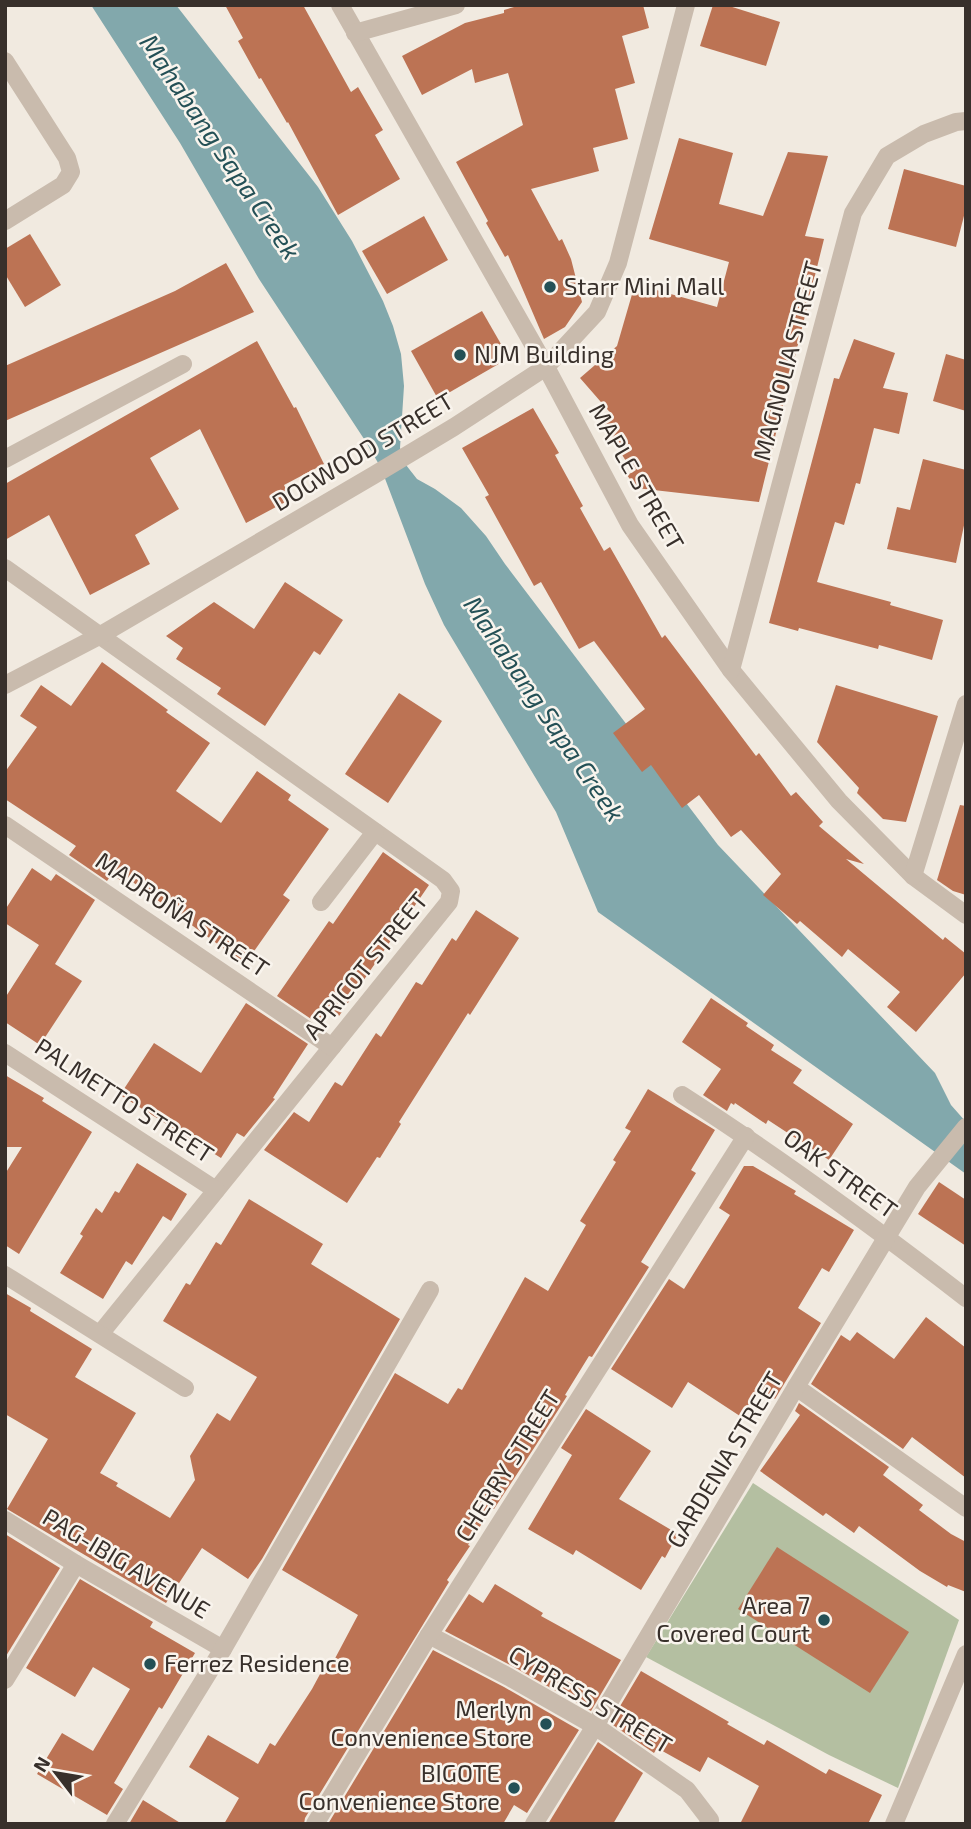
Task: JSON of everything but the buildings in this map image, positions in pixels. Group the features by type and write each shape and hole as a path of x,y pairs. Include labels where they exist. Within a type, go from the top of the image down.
{"street":[{"name":"MAPLE STREET","path":"340,5 546,368 630,525 731,670 839,802 914,876 966,915"},
{"path":"355,33 456,5"},
{"name":"DOGWOOD STREET","path":"5,685 99,636 374,475 546,368 597,312 618,263 686,5"},
{"path":"5,61 67,158 71,172 63,185 5,221"},
{"name":"MAGNOLIA STREET","path":"731,670 853,213 887,156 924,134 966,121"},
{"path":"5,459 183,365"},
{"name":"APRICOT STREET","path":"5,568 443,880 451,891 449,902 100,1334"},
{"path":"914,876 966,704"},
{"name":"MADROÑA STREET","path":"5,825 332,1046"},
{"path":"321,902 375,832"},
{"name":"PALMETTO STREET","path":"5,1053 216,1190"},
{"name":"OAK STREET","path":"682,1095 746,1136 887,1237 966,1298"},
{"name":"GARDENIA STREET","path":"534,1824 918,1187 966,1128"},
{"name":"CHERRY STREET","path":"315,1824 429,1635 746,1136"},
{"path":"5,1275 185,1388"},
{"path":"115,1824 223,1649 430,1290"},
{"path":"796,1387 966,1508"},
{"name":"PAG-IBIG AVENUE","path":"5,1520 223,1649"},
{"path":"5,1680 76,1564"},
{"name":"CYPRESS STREET","path":"429,1635 595,1726 687,1790 710,1820 708,1824"},
{"path":"894,1824 966,1654"}],"green space":[{"path":"753,1483 959,1620 898,1788 829,1755 646,1657"}],"water":[{"name":"Mahabang Sapa Creek","path":"91,5 176,5 318,187 352,241 393,326 401,354 404,386 400,448 406,465 417,479 461,508 486,536 718,845 935,1073 951,1105 966,1122 966,1174 598,912 556,812 444,625 425,584 381,468 259,279 180,143"}],"place":[{"name":"Starr Mini Mall","path":"550,287"},
{"name":"NJM Building","path":"460,355"},
{"name":"Area 7 Covered Court","path":"824,1620"},
{"name":"Ferrez Residence","path":"150,1664"},
{"name":"Merlyn Convenience Store","path":"546,1724"},
{"name":"BIGOTE Convenience Store","path":"514,1788"}]}
